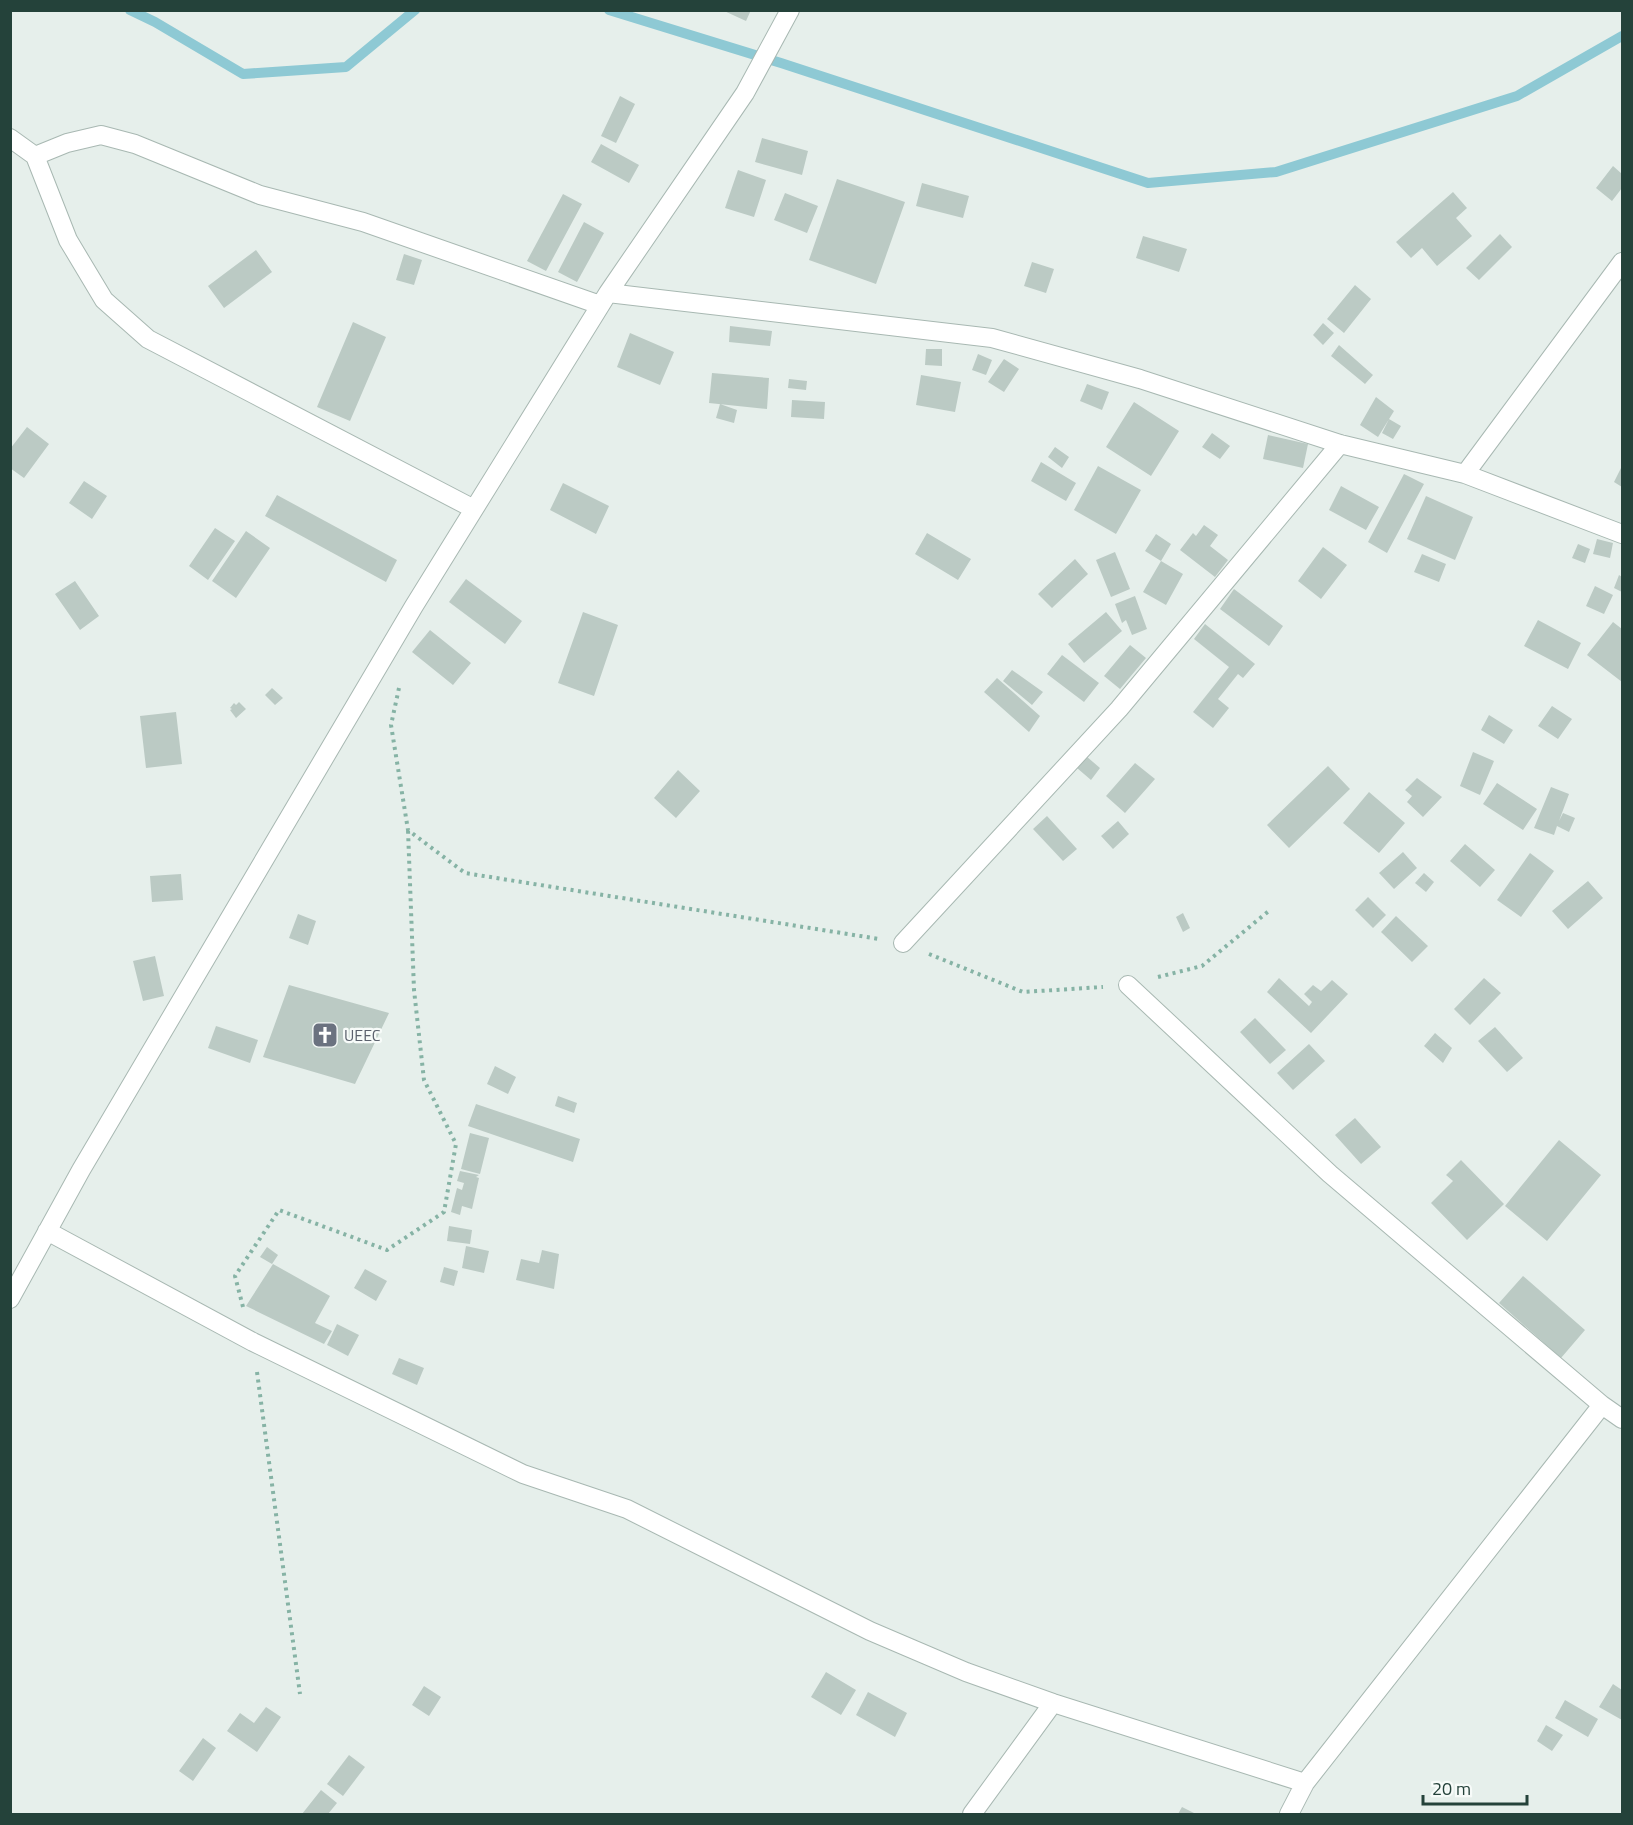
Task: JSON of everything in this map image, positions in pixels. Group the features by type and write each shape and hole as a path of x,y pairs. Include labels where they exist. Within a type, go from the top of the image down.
{"street":[{"path":"10,1299 148,1057 408,616 604,299 745,93 790,10"},
{"path":"35,156 67,143 101,135 135,144 260,195 363,222 604,299 992,338 1140,379 1340,444 1465,474 1623,534"},
{"path":"10,138 35,156 68,240 104,300 148,339 474,509"},
{"path":"1465,474 1623,262"},
{"path":"903,943 1119,709 1340,444"},
{"path":"1128,985 1330,1174 1602,1405 1623,1419"},
{"path":"47,1231 253,1342 523,1474 627,1509 870,1631 966,1672 1053,1703 1305,1784"},
{"path":"1289,1815 1305,1784 1602,1405"},
{"path":"972,1815 1053,1703"}],"path":[{"path":"300,1694 253,1342 235,1276 279,1210 387,1250 444,1212 456,1144 424,1080 414,990 408,830 392,725 400,682"},
{"path":"408,830 465,873 903,943 1023,992 1128,985 1202,966 1270,910"}],"building":[{"path":"722,10 751,10 746,21"},
{"path":"620,96 635,104 616,143 601,136"},
{"path":"762,138 808,151 802,175 755,162"},
{"path":"601,144 639,165 629,183 591,162"},
{"path":"1613,166 1622,174 1622,188 1612,201 1596,188"},
{"path":"738,170 766,180 754,217 725,208"},
{"path":"837,179 905,202 876,284 809,260"},
{"path":"922,183 969,196 963,218 916,206"},
{"path":"1453,192 1467,208 1456,218 1472,236 1437,266 1422,248 1411,258 1396,242"},
{"path":"785,193 818,206 807,233 774,220"},
{"path":"563,194 582,204 546,271 527,261"},
{"path":"584,222 604,233 577,282 558,272"},
{"path":"1500,234 1512,247 1479,280 1466,268"},
{"path":"1143,236 1187,249 1179,272 1136,258"},
{"path":"256,250 272,272 224,308 208,286"},
{"path":"404,254 422,260 414,285 396,280"},
{"path":"1032,262 1054,269 1046,293 1024,286"},
{"path":"1355,285 1371,299 1344,333 1327,319"},
{"path":"353,322 386,337 350,421 317,407"},
{"path":"1323,323 1334,333 1323,345 1313,335"},
{"path":"730,326 772,331 770,346 729,342"},
{"path":"630,333 674,352 660,385 617,367"},
{"path":"1339,345 1373,375 1365,384 1331,356"},
{"path":"926,349 942,349 942,366 925,365"},
{"path":"978,354 992,360 986,375 972,370"},
{"path":"1004,359 1019,369 1004,392 988,382"},
{"path":"712,373 769,378 767,409 709,403"},
{"path":"921,375 961,382 955,412 916,405"},
{"path":"789,379 807,381 806,390 788,388"},
{"path":"1087,384 1109,392 1102,410 1080,401"},
{"path":"1376,397 1394,411 1378,437 1360,425"},
{"path":"792,400 825,402 824,419 791,417"},
{"path":"1134,402 1179,431 1151,476 1106,447"},
{"path":"720,404 737,410 734,423 716,418"},
{"path":"1389,419 1401,426 1393,439 1382,433"},
{"path":"27,427 49,444 24,478 10,468 10,449"},
{"path":"1212,433 1230,446 1220,459 1202,447"},
{"path":"1268,435 1308,444 1303,468 1263,459"},
{"path":"1055,447 1069,457 1062,468 1048,457"},
{"path":"1041,462 1076,483 1066,501 1031,481"},
{"path":"1098,466 1141,490 1116,534 1074,510"},
{"path":"1622,466 1622,487 1614,482"},
{"path":"1404,474 1424,484 1387,553 1368,542"},
{"path":"84,481 107,496 92,519 69,503"},
{"path":"563,483 609,506 596,534 550,510"},
{"path":"1341,486 1379,507 1366,530 1329,510"},
{"path":"277,495 397,560 386,582 265,516"},
{"path":"1426,496 1473,517 1455,560 1407,539"},
{"path":"1204,525 1218,535 1210,546 1228,560 1215,577 1180,550 1193,533 1196,536"},
{"path":"215,528 235,541 208,580 189,566"},
{"path":"246,531 270,548 236,598 212,581"},
{"path":"927,533 971,559 958,580 915,554"},
{"path":"1156,534 1171,544 1161,561 1145,551"},
{"path":"1597,539 1613,543 1610,558 1593,554"},
{"path":"1578,544 1590,549 1585,563 1572,558"},
{"path":"1323,547 1347,565 1321,599 1298,581"},
{"path":"1115,552 1130,589 1111,597 1096,560"},
{"path":"1422,554 1446,564 1439,582 1414,572"},
{"path":"1075,559 1088,574 1052,608 1038,594"},
{"path":"1161,561 1183,574 1166,605 1143,592"},
{"path":"1619,575 1622,577 1622,592 1614,588"},
{"path":"466,579 522,621 505,644 449,602"},
{"path":"75,581 99,616 80,630 55,594"},
{"path":"1595,586 1613,595 1604,614 1586,606"},
{"path":"1234,589 1283,626 1269,646 1220,609"},
{"path":"1135,596 1147,629 1132,635 1126,620 1122,623 1115,604"},
{"path":"583,612 618,625 594,696 558,683"},
{"path":"1106,612 1122,631 1084,663 1068,644"},
{"path":"1538,620 1581,643 1568,669 1524,646"},
{"path":"1613,622 1622,629 1622,682 1587,655"},
{"path":"1205,624 1255,664 1243,678 1238,674 1218,699 1229,708 1213,728 1193,712 1229,667 1194,639"},
{"path":"430,630 471,663 453,685 412,652"},
{"path":"1130,645 1146,658 1120,689 1104,676"},
{"path":"1062,655 1099,683 1084,702 1047,674"},
{"path":"1012,670 1043,692 1032,705 1003,681"},
{"path":"997,678 1040,716 1029,732 984,692"},
{"path":"272,688 283,698 275,705 265,695"},
{"path":"239,702 246,709 236,718 230,708 234,703 236,705"},
{"path":"1552,706 1572,719 1558,739 1538,726"},
{"path":"176,712 182,764 146,768 140,716"},
{"path":"1489,715 1513,730 1504,744 1481,730"},
{"path":"1473,752 1494,761 1480,795 1460,786"},
{"path":"1086,756 1100,768 1091,780 1077,768"},
{"path":"1135,763 1155,779 1125,813 1106,796"},
{"path":"1328,766 1350,789 1289,848 1267,825"},
{"path":"678,770 700,791 676,818 654,798"},
{"path":"1417,778 1442,797 1423,817 1407,802 1412,796 1405,790"},
{"path":"1497,783 1537,809 1523,830 1483,804"},
{"path":"1551,787 1569,794 1559,821 1563,813 1575,818 1569,832 1557,826 1554,835 1534,828"},
{"path":"1369,792 1405,823 1379,853 1343,823"},
{"path":"1047,816 1077,849 1063,861 1033,829"},
{"path":"1118,821 1129,834 1113,849 1101,836"},
{"path":"1465,844 1495,870 1480,887 1450,861"},
{"path":"1403,852 1417,868 1394,889 1379,873"},
{"path":"1530,853 1554,871 1521,917 1497,900"},
{"path":"1424,873 1434,882 1426,892 1415,883"},
{"path":"181,874 183,900 152,902 150,876"},
{"path":"1588,881 1603,898 1568,929 1552,911"},
{"path":"1368,897 1386,915 1373,928 1355,910"},
{"path":"1183,913 1190,928 1183,932 1176,917"},
{"path":"298,914 316,921 308,945 289,938"},
{"path":"1396,916 1428,946 1412,962 1381,932"},
{"path":"155,956 164,996 143,1001 133,961"},
{"path":"1279,978 1309,1006 1312,1002 1304,994 1313,985 1321,991 1332,980 1348,994 1311,1033 1267,992"},
{"path":"1484,978 1501,993 1470,1025 1454,1009"},
{"name":"UEEC","path":"289,985 389,1013 355,1084 263,1057"},
{"path":"1255,1018 1286,1050 1270,1064 1240,1032"},
{"path":"216,1026 258,1040 250,1063 208,1048"},
{"path":"1495,1027 1523,1058 1507,1072 1478,1041"},
{"path":"1435,1033 1452,1048 1443,1063 1424,1046"},
{"path":"1309,1044 1325,1061 1293,1090 1277,1073"},
{"path":"495,1066 516,1077 508,1094 487,1084"},
{"path":"558,1096 577,1103 574,1113 555,1106"},
{"path":"476,1104 580,1139 573,1162 468,1126"},
{"path":"1355,1118 1381,1147 1361,1164 1335,1135"},
{"path":"470,1133 489,1138 480,1174 461,1169"},
{"path":"1559,1140 1601,1175 1547,1241 1505,1206"},
{"path":"1461,1160 1504,1204 1467,1240 1431,1203 1453,1181 1446,1175"},
{"path":"460,1171 479,1175 476,1177 479,1178 472,1209 462,1206 460,1215 451,1212 457,1188 462,1190 464,1183 457,1181"},
{"path":"449,1226 472,1230 470,1244 447,1241"},
{"path":"466,1246 489,1251 484,1273 462,1268"},
{"path":"267,1247 278,1255 272,1264 260,1257"},
{"path":"542,1250 559,1254 554,1289 516,1280 521,1259 539,1263"},
{"path":"273,1264 330,1296 315,1323 332,1331 324,1344 246,1306"},
{"path":"444,1267 458,1271 454,1286 440,1282"},
{"path":"365,1269 387,1281 376,1301 354,1288"},
{"path":"1523,1276 1585,1330 1561,1358 1499,1303"},
{"path":"337,1324 359,1335 348,1356 327,1345"},
{"path":"399,1358 424,1368 417,1385 392,1374"},
{"path":"826,1672 856,1690 841,1715 811,1697"},
{"path":"1613,1684 1622,1690 1622,1720 1599,1707"},
{"path":"424,1686 441,1697 429,1716 412,1705"},
{"path":"868,1692 907,1713 895,1737 856,1715"},
{"path":"1565,1700 1598,1719 1588,1737 1555,1718"},
{"path":"266,1707 281,1717 257,1752 227,1731 240,1713 254,1723"},
{"path":"1546,1725 1563,1735 1552,1751 1537,1741"},
{"path":"203,1738 216,1748 193,1781 179,1771"},
{"path":"349,1755 365,1767 343,1796 327,1784"},
{"path":"321,1790 337,1803 328,1814 302,1814"},
{"path":"1182,1807 1196,1814 1178,1814"}],"waterway":[{"path":"130,10 155,22 243,74 346,67 415,10"},
{"path":"609,10 781,63 1148,183 1276,172 1517,96 1622,36"}],"place":[{"name":"UEEC","path":"325,1035"}]}
